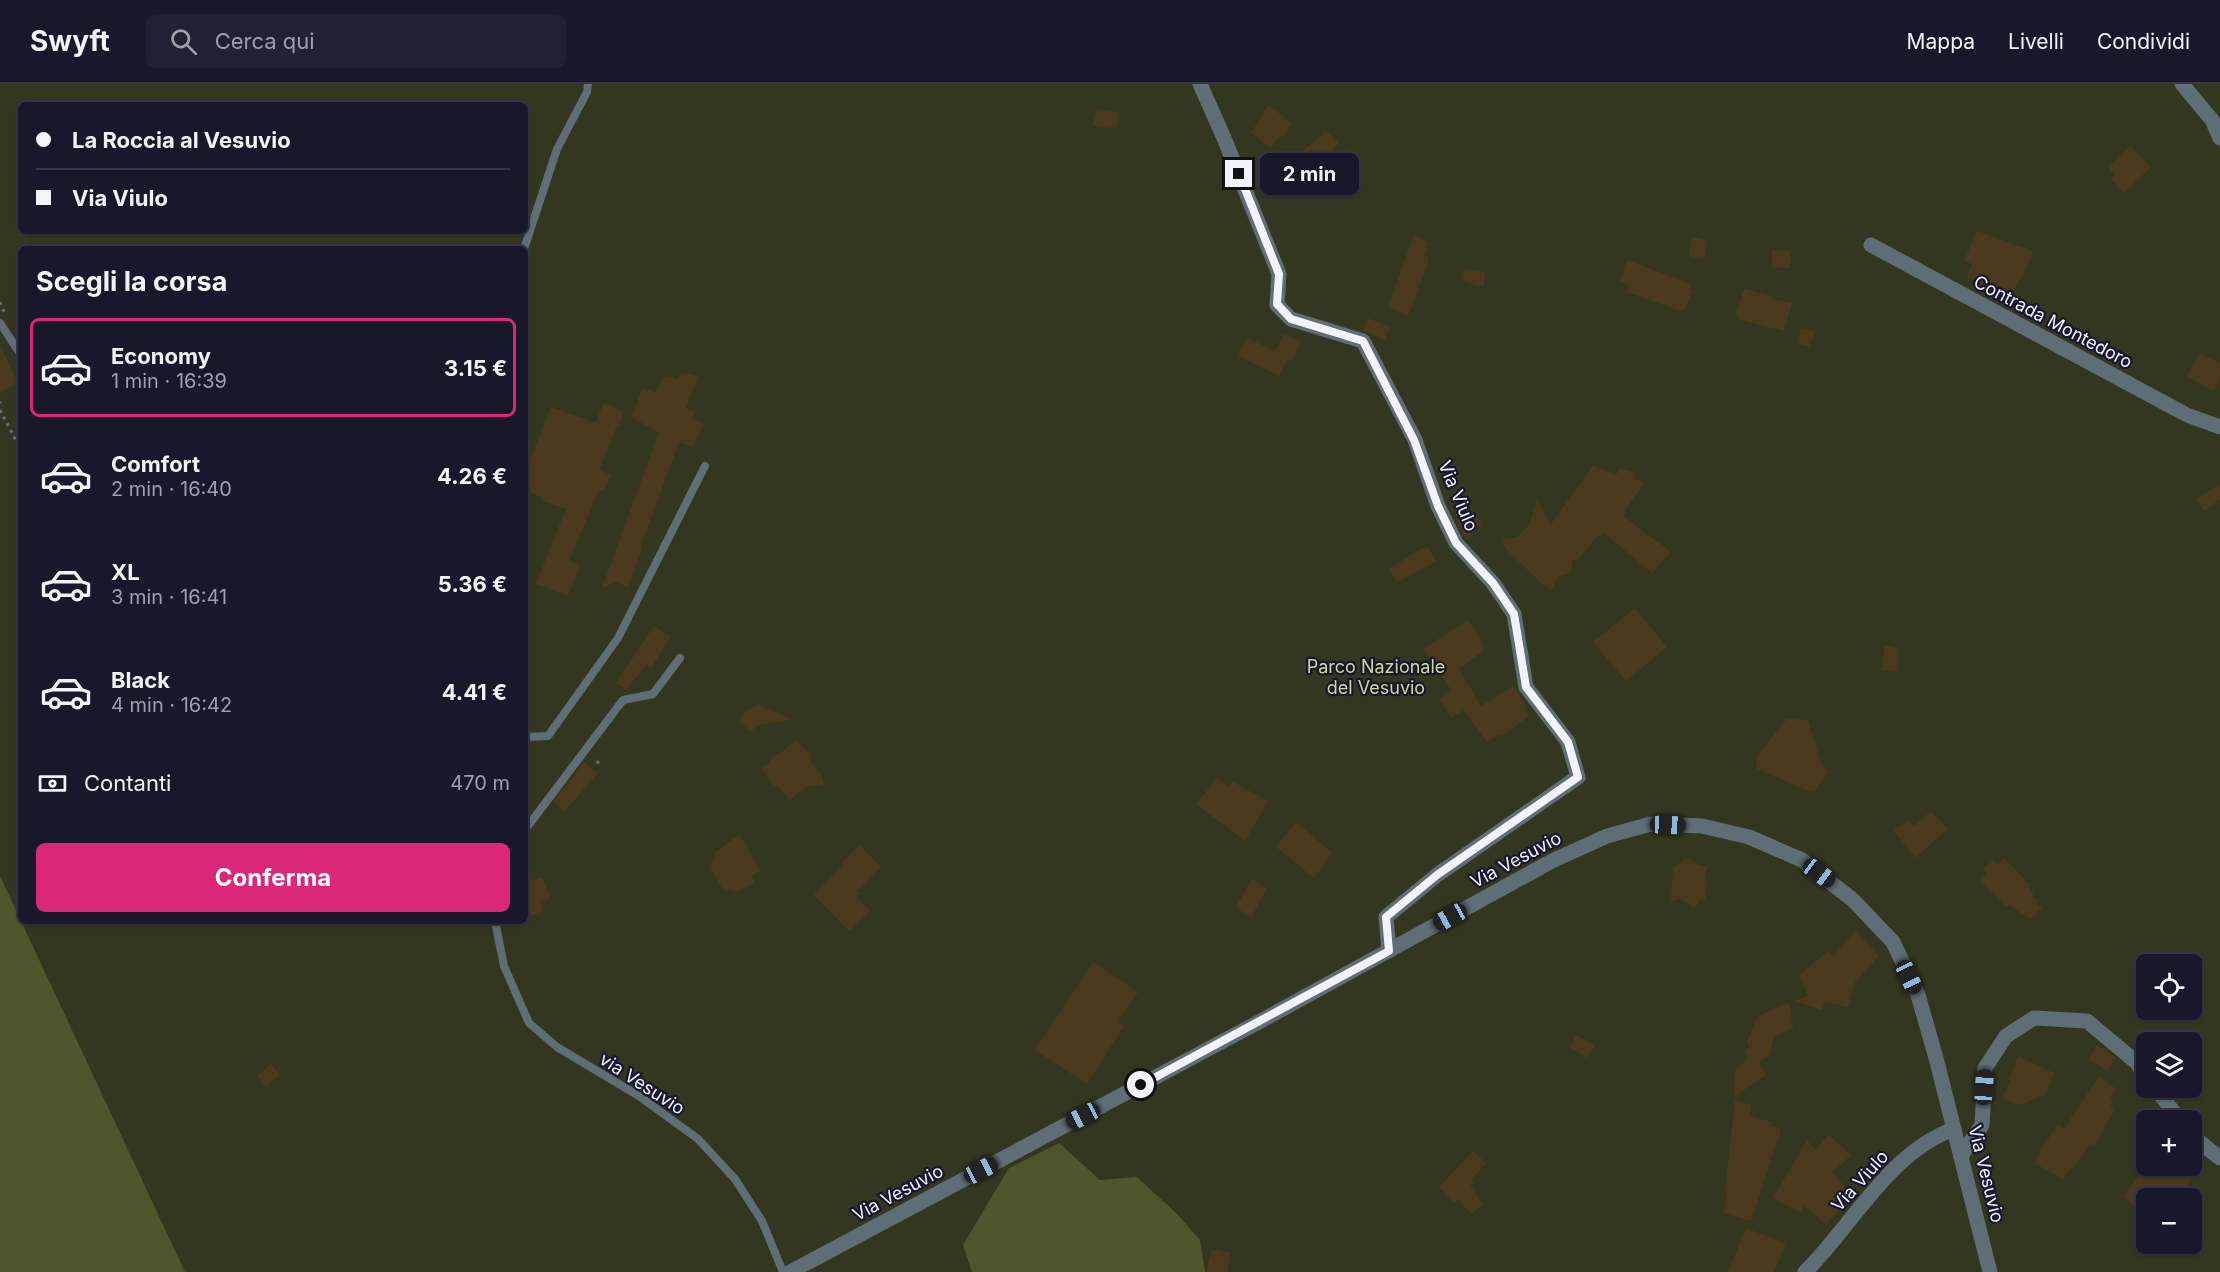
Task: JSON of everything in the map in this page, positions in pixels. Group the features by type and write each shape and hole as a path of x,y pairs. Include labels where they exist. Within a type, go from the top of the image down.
{"street":[{"name":"Via Viulo","path":"1200,84 1279,274 1277,304 1291,319 1363,341 1414,440 1438,506 1456,543 1493,583 1514,614 1526,687 1568,742 1578,777 1437,875 1386,917 1389,951"},
{"path":"2182,84 2212,120 2220,138"},
{"name":"Contrada Montedoro","path":"1871,245 2187,416 2220,427"},
{"name":"Via Vesuvio","path":"790,1272 1389,951 1551,861 1607,836 1651,824 1702,826 1749,837 1802,860 1853,900 1893,942 1918,995 1990,1272"},
{"path":"1961,1156 1982,1125 1985,1068 2006,1036 2034,1018 2087,1021 2136,1062"},
{"path":"2163,1098 2172,1110"},
{"name":"Via Viulo","path":"1804,1272 1891,1172 1921,1145 1939,1134 1954,1129"},
{"path":"2202,1144 2220,1158"}],"lane":[{"path":"525,246 557,149 587,92 588,84"},
{"path":"0,323 18,350"},
{"path":"528,737 548,736 618,638 705,466"},
{"path":"528,826 623,700 653,694 680,658"},
{"name":"via Vesuvio","path":"496,924 504,966 529,1023 557,1047 639,1096 698,1139 735,1179 762,1221 783,1272"}],"path":[{"path":"0,410 18,444"}],"green space":[{"name":"Parco Nazionale del Vesuvio","path":"0,84 2220,84 2220,1272 0,1272"},
{"path":"0,876 18,915 18,924 22,924 185,1272 0,1272"},
{"path":"1059,1143 1100,1180 1137,1177 1177,1214 1200,1240 1205,1272 972,1272 963,1245 1009,1168"}],"building":[{"path":"1268,105 1292,123 1283,137 1281,135 1271,148 1251,133"},
{"path":"1097,109 1120,113 1116,129 1093,125"},
{"path":"1326,131 1339,143 1318,166 1304,150"},
{"path":"2131,146 2151,167 2124,193 2111,179 2115,175 2108,167"},
{"path":"1977,231 2033,251 2022,280 2019,279 2007,306 1972,288 1974,280 1967,277 1972,264 1964,261"},
{"path":"1414,235 1429,242 1424,255 1429,261 1408,316 1388,307"},
{"path":"1692,237 1707,240 1704,259 1689,256"},
{"path":"1772,250 1791,251 1790,268 1772,267"},
{"path":"1627,260 1691,284 1689,289 1693,290 1685,309 1681,311 1627,292 1629,285 1620,281"},
{"path":"1464,269 1485,272 1484,287 1463,282"},
{"path":"1744,289 1792,303 1784,331 1738,319 1736,315"},
{"path":"1367,318 1390,327 1385,340 1363,331"},
{"path":"1801,328 1815,331 1810,347 1797,343"},
{"path":"1284,334 1300,342 1292,361 1288,359 1279,376 1238,356 1247,338 1275,351"},
{"path":"0,345 18,383 0,392"},
{"path":"2199,353 2220,363 2220,379 2214,391 2187,376"},
{"path":"685,372 698,377 686,408 695,412 692,418 704,423 693,447 679,442 628,587 616,582 602,588 659,432 632,418 642,388 656,393 663,376 678,379 681,373 684,375"},
{"path":"604,403 623,411 619,427 617,426 599,470 611,475 604,491 599,490 569,561 580,565 568,596 536,584 566,509 543,501 544,498 531,493 528,488 528,465 551,407 595,423"},
{"path":"1593,466 1617,474 1619,468 1636,473 1634,479 1645,482 1623,516 1671,552 1652,573 1604,533 1602,537 1599,535 1593,541 1579,559 1572,561 1572,570 1558,577 1552,590 1545,587 1506,549 1502,540 1517,537 1529,525 1537,500 1551,524"},
{"path":"2220,484 2220,499 2204,511 2195,499"},
{"path":"1467,509 1482,522 1466,540 1457,522"},
{"path":"1422,548 1428,548 1436,561 1397,583 1389,569"},
{"path":"1635,608 1667,647 1626,681 1593,642"},
{"path":"1468,620 1481,639 1484,650 1459,669 1481,706 1513,686 1526,705 1524,706 1529,716 1502,736 1501,734 1487,742 1464,710 1451,718 1440,699 1452,691 1423,649"},
{"path":"654,626 671,637 651,668 647,664 626,690 616,683"},
{"path":"1885,646 1900,649 1896,672 1882,670"},
{"path":"758,705 792,719 756,726 751,732 739,721 746,711"},
{"path":"1787,719 1808,720 1821,764 1829,771 1814,791 1757,769 1756,757"},
{"path":"796,740 810,752 811,762 821,774 824,785 808,786 789,800 777,785 774,786 761,768 769,763 772,756 779,754"},
{"path":"584,762 598,773 564,812 554,802"},
{"path":"1217,778 1228,786 1233,782 1268,801 1245,841 1196,804"},
{"path":"1931,811 1948,829 1915,858 1894,830 1909,821 1914,826"},
{"path":"1296,822 1332,853 1314,878 1276,847"},
{"path":"740,834 760,871 752,875 754,883 736,892 722,888 710,867 715,857 714,853"},
{"path":"859,845 881,867 858,891 861,894 857,898 870,911 849,931 814,895 844,865 842,863"},
{"path":"2004,858 2030,885 2028,887 2034,894 2032,895 2038,901 2036,903 2042,908 2030,919 2009,905 2007,907 1980,881 1987,874 1983,869 1994,860 1997,865"},
{"path":"1684,859 1691,859 1700,866 1708,865 1705,900 1700,900 1694,907 1680,899 1671,901 1673,868"},
{"path":"528,870 532,881 542,877 551,898 540,902 543,911 528,917"},
{"path":"1252,879 1267,888 1251,918 1236,907"},
{"path":"1855,932 1879,956 1855,982 1848,1007 1824,1002 1822,1010 1794,1001 1808,996 1799,975 1828,951 1833,956"},
{"path":"1093,962 1138,992 1118,1022 1124,1026 1087,1084 1035,1050"},
{"path":"1789,1003 1793,1028 1774,1036 1770,1055 1759,1062 1766,1075 1734,1097 1735,1070 1748,1058 1745,1051 1749,1047 1747,1041 1758,1016"},
{"path":"1576,1035 1595,1045 1587,1058 1570,1047"},
{"path":"2097,1045 2116,1058 2107,1071 2089,1059"},
{"path":"2018,1056 2054,1073 2045,1095 2019,1105 2002,1098 2011,1080 2009,1080"},
{"path":"271,1064 280,1075 266,1087 257,1076"},
{"path":"2099,1076 2116,1089 2110,1099 2113,1102 2110,1107 2114,1111 2094,1146 2091,1143 2063,1179 2034,1163 2042,1151 2040,1150 2058,1125 2064,1129"},
{"path":"1735,1100 1752,1105 1749,1115 1773,1123 1772,1125 1781,1129 1751,1221 1723,1213"},
{"path":"1829,1135 1851,1155 1833,1172 1852,1197 1826,1224 1804,1206 1800,1212 1773,1198 1807,1140 1815,1150"},
{"path":"1473,1151 1486,1163 1471,1180 1473,1183 1470,1186 1483,1204 1471,1214 1458,1199 1454,1203 1439,1187"},
{"path":"2139,1176 2194,1176 2184,1188 2136,1188 2136,1207 2123,1197"},
{"path":"1746,1228 1786,1244 1774,1272 1728,1272"},
{"path":"1212,1249 1231,1253 1227,1272 1206,1272"}],"route":[{"path":"1141,1085 1389,951 1386,917 1437,875 1578,777 1568,742 1526,687 1514,614 1493,583 1456,543 1438,506 1414,440 1363,341 1291,319 1277,304 1279,274 1239,174"}]}
